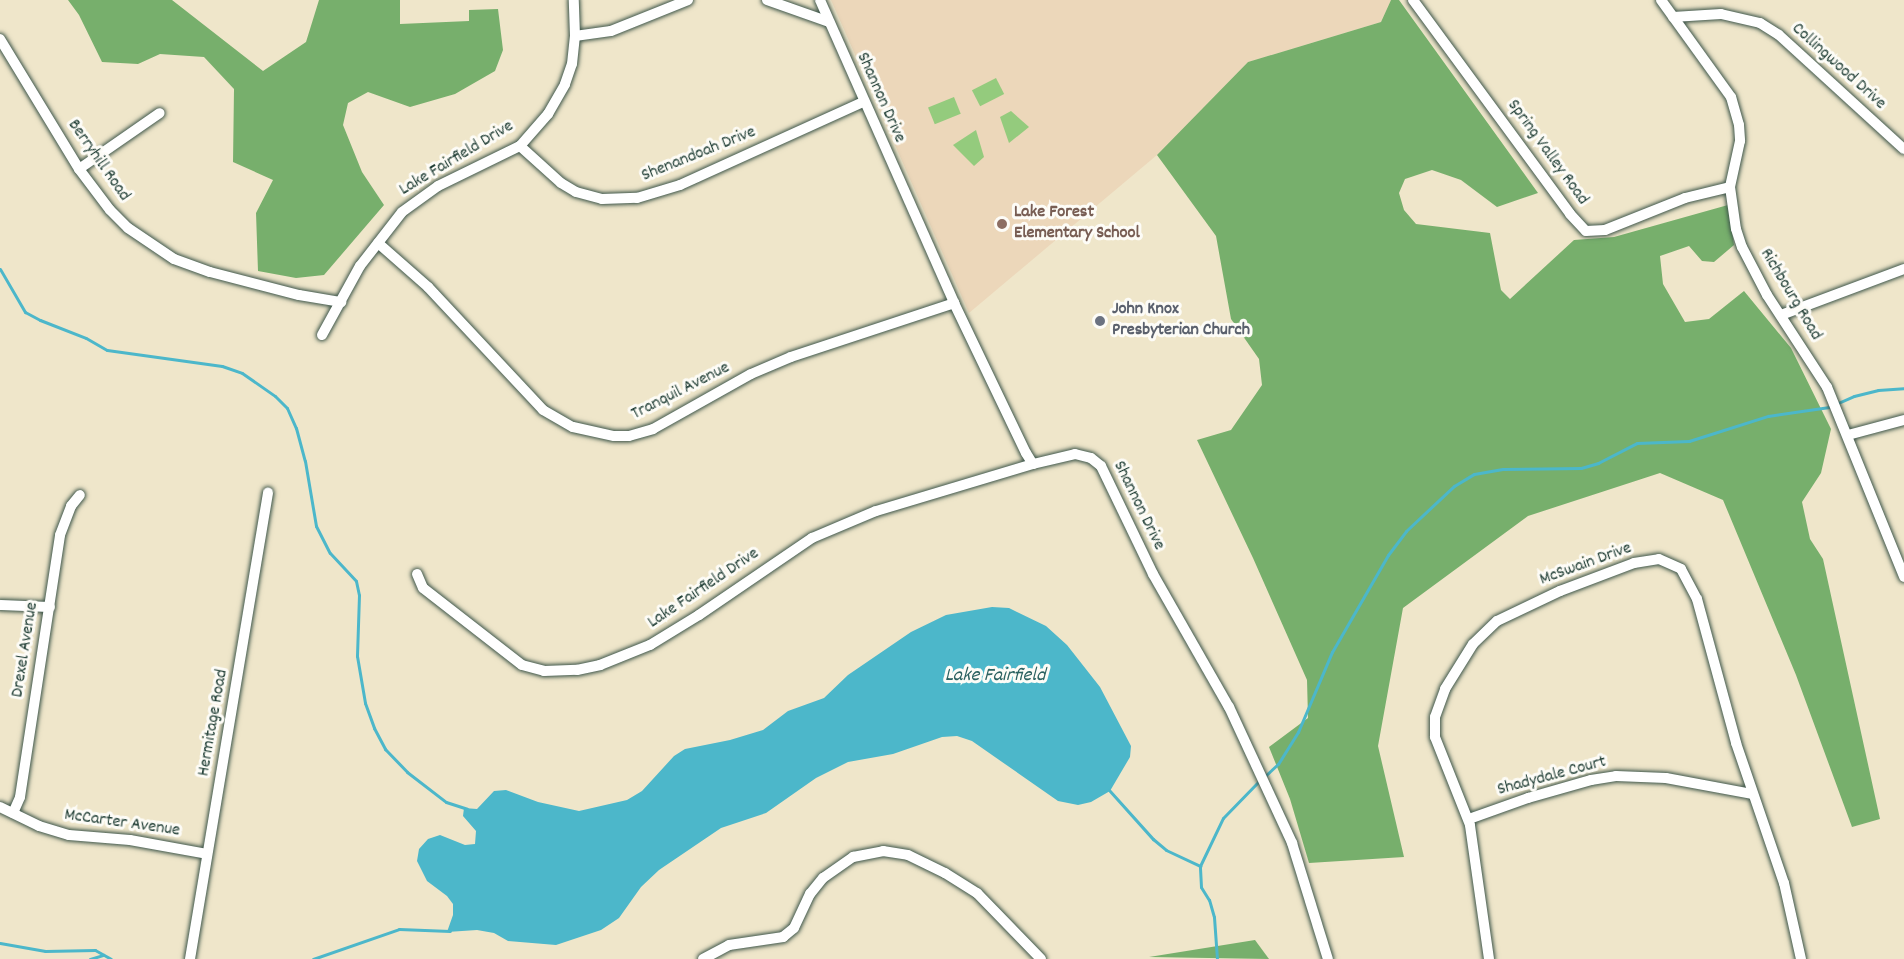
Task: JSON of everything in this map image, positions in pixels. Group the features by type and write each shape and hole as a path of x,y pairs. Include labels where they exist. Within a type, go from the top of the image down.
{"street":[{"name":"Lake Fairfield Drive","path":"322,335 360,266 398,216 422,197 454,177 520,146 558,98 572,64 575,36 574,0"},
{"path":"575,36 611,31 688,0"},
{"path":"767,0 829,22"},
{"name":"Shannon Drive","path":"820,0 863,102 954,303 1033,464 1075,454 1091,458 1101,466 1153,574 1229,707 1292,843 1328,959"},
{"path":"1416,4 1428,0"},
{"name":"Richbourg Road","path":"1661,0 1724,85 1736,109 1740,141 1730,187 1736,229 1742,247 1758,278 1834,401 1904,577"},
{"name":"Spring Valley Road","path":"1416,4 1570,214 1586,231 1605,230 1685,198 1730,187"},
{"name":"Collingwood Drive","path":"1673,17 1721,14 1760,23 1779,35 1904,149"},
{"name":"Berryhill Road","path":"0,39 80,169 110,210 128,228 174,259 254,284 341,302"},
{"name":"Shenandoah Drive","path":"520,146 561,183 576,192 602,199 637,198 680,185 863,102"},
{"path":"80,169 160,113"},
{"name":"Tranquil Avenue","path":"378,243 428,287 543,410 573,427 614,436 629,436 653,429 751,375 791,357 954,303"},
{"path":"1781,315 1904,269"},
{"path":"1848,435 1904,420"},
{"name":"Lake Fairfield Drive","path":"417,574 423,588 522,665 544,671 577,670 600,665 650,645 812,538 876,511 1033,464"},
{"name":"Hermitage Road","path":"190,959 268,492"},
{"name":"Drexel Avenue","path":"14,813 20,797 63,525 80,495"},
{"name":"McSwain Drive","path":"1489,959 1469,819 1438,748 1434,726 1437,709 1445,689 1473,644 1497,621 1539,600 1634,563 1653,559 1664,560 1677,566 1693,589 1752,794 1784,883 1801,959"},
{"path":"0,605 50,607"},
{"name":"Shadydale Court","path":"1469,819 1528,798 1591,780 1616,776 1666,778 1752,794"},
{"name":"McCarter Avenue","path":"0,807 39,826 69,835 130,840 207,854"},
{"path":"703,959 729,945 783,937 794,928 810,894 823,878 853,857 883,850 908,855 971,888 988,902 1041,959"}],"shaded area":[{"name":"Lake Forest Elementary School","path":"831,0 1391,0 1381,22 1248,62 1157,155 969,313"}],"green space":[{"path":"68,0 172,0 263,71 306,42 319,0 400,0 400,24 469,21 469,10 498,9 503,50 495,71 455,94 410,107 368,92 348,103 343,125 362,172 384,205 324,275 296,278 258,271 256,213 273,180 233,162 234,89 204,57 160,54 138,64 102,62 79,15"},
{"path":"1391,0 1399,0 1538,193 1497,207 1461,180 1432,170 1405,179 1399,193 1404,210 1416,224 1490,233 1501,290 1510,299 1574,240 1614,237 1728,205 1734,245 1714,262 1702,261 1689,246 1660,256 1663,284 1685,322 1709,319 1744,291 1791,348 1831,429 1821,473 1802,502 1810,539 1823,559 1880,819 1852,827 1796,675 1723,500 1660,473 1528,516 1403,608 1378,746 1404,857 1309,863 1290,799 1269,747 1308,718 1307,680 1197,440 1231,430 1262,385 1259,359 1231,319 1216,236 1157,155 1248,62 1381,22"},
{"path":"996,78 1004,94 980,106 972,90"},
{"path":"954,97 961,114 935,124 928,107"},
{"path":"1011,111 1029,127 1009,143 1000,117"},
{"path":"976,130 984,157 974,166 953,145"},
{"path":"1255,940 1269,959 1149,957"}],"water":[{"name":"Lake Fairfield","path":"992,607 1009,608 1046,626 1067,645 1100,687 1131,746 1130,757 1110,791 1091,802 1078,805 1058,801 972,741 957,736 942,737 893,754 848,762 816,778 766,813 721,828 659,870 641,887 619,918 601,930 556,945 508,941 494,933 477,930 447,932 453,915 453,904 447,896 427,881 417,861 419,849 428,839 440,835 465,845 475,844 476,831 463,816 464,808 477,809 494,791 506,790 538,802 579,811 627,800 642,791 674,756 685,749 730,740 763,730 788,711 824,698 848,675 911,632 946,615"}],"waterway":[{"path":"0,269 25,312 40,320 86,338 107,350 222,366 242,373 275,396 287,408 296,428 305,461 316,526 330,553 356,581 359,595 357,656 365,703 374,728 385,749 407,772 446,802 467,809"},
{"path":"1265,776 1278,764 1298,732 1332,652 1388,555 1406,531 1454,486 1474,474 1503,469 1581,468 1598,463 1637,443 1689,441 1768,416 1829,407 1854,396 1878,390 1904,388"},
{"path":"1217,959 1214,917 1209,900 1201,887 1200,866 1223,818 1260,780"},
{"path":"1109,790 1153,839 1166,850 1200,866"},
{"path":"313,959 399,929 450,931"},
{"path":"0,943 45,951 95,950 111,959"},
{"path":"90,959 103,955"}],"place":[{"name":"Lake Forest Elementary School","path":"1002,224"},
{"name":"John Knox Presbyterian Church","path":"1100,321"}]}
